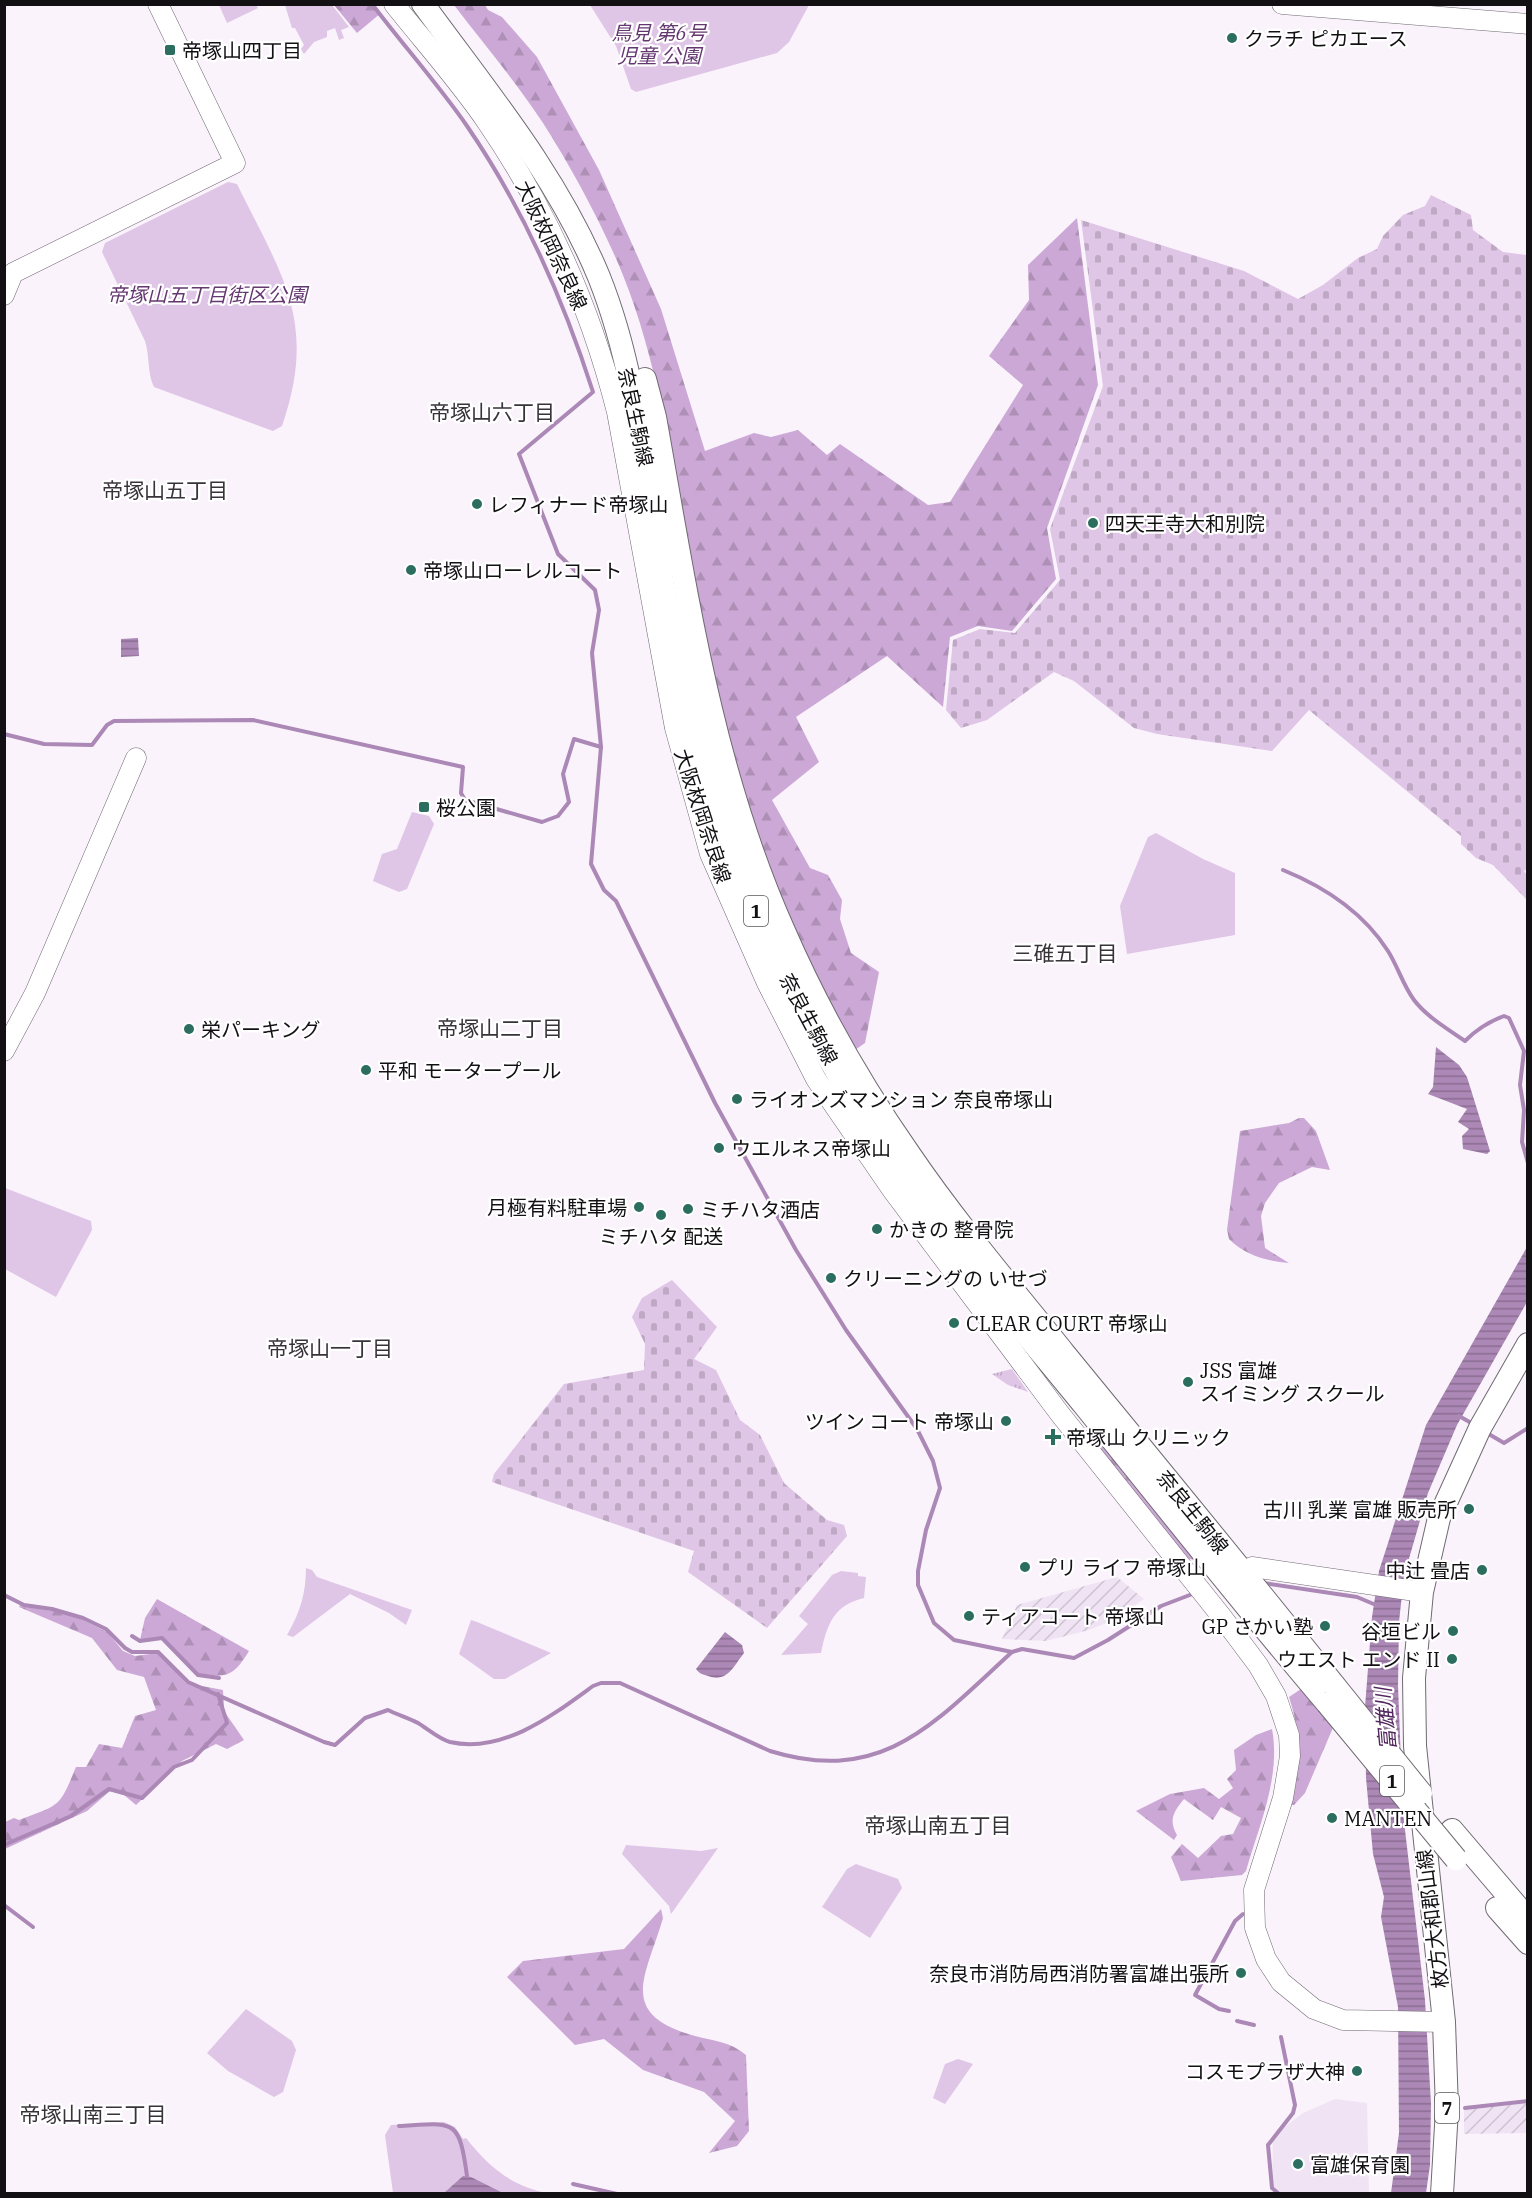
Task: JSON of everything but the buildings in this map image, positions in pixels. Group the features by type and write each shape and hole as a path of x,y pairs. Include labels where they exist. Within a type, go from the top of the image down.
{"main road":[{"path":"4,295 13,273 235,163 158,4"},
{"name":"大阪枚岡奈良線","path":"394,4 486,122 541,212 572,275 606,372 616,412 675,728 710,854 766,983 816,1079 893,1191 1060,1414 1186,1570 1258,1665 1276,1696 1288,1735 1288,1776 1254,1890 1255,1928 1266,1959 1281,1982 1314,2009 1343,2020 1435,2021"},
{"name":"奈良生駒線","path":"423,4 544,171 598,277 634,398 663,583 687,693 719,812 749,895 796,1000 855,1103 940,1225 1330,1694 1452,1830 1527,1919"},
{"name":"奈良生駒線","path":"442,4 523,111 585,214 609,265 628,319 655,417 699,656 733,795 783,929 819,1004 857,1074 904,1147 982,1254 1330,1694 1456,1860 1527,1943"},
{"path":"1282,4 1527,24"},
{"path":"4,1051 35,993 136,758"},
{"name":"枚方大和郡山線","path":"1442,2193 1447,2109 1435,2021 1415,1746 1413,1591 1439,1518 1480,1428 1527,1344"},
{"path":"1252,1567 1413,1591"},
{"path":"1186,1570 1207,1568"}],"shaded area":[{"path":"1117,1577 1144,1599 1116,1619 1089,1630 1046,1641 1002,1639 1017,1605"},
{"path":"1335,2099 1367,2103 1369,2193 1278,2193 1272,2183 1273,2136 1303,2113"},
{"path":"1527,2103 1527,2133 1464,2134 1464,2110"}],"green space":[{"path":"219,5 256,5 258,8 227,23"},
{"path":"285,5 332,5 349,27 341,30 344,38 339,40 335,28 327,31 327,37 314,42 304,54 301,49 304,45 295,28 292,28"},
{"path":"334,5 374,5 381,13 357,33"},
{"path":"454,5 485,5 488,10 502,17 537,57 599,170 661,309 705,451 754,433 771,437 798,430 827,455 840,444 928,505 950,502 1023,385 989,356 1029,300 1028,265 1077,218 1098,385 1047,528 1056,579 1012,631 978,626 950,637 943,707 887,656 796,717 819,762 772,800 810,868 828,875 842,900 840,919 851,953 879,972 865,1043 855,1050 815,975 791,923 760,844 742,788 701,618 668,438 648,349 618,263 583,192 543,123"},
{"name":"鳥見 第6号 児童 公園","path":"590,5 809,5 789,42 777,53 636,92 631,89 616,46"},
{"name":"帝塚山五丁目街区公園","path":"228,182 237,184 281,273 290,300 295,328 296,357 292,389 282,426 273,431 154,387 150,376 145,341 102,252 105,243"},
{"path":"1431,195 1471,215 1473,230 1503,252 1527,255 1528,868 1524,871 1527,875 1527,900 1493,865 1476,858 1461,844 1461,836 1309,710 1272,751 1157,734 1134,728 1074,681 1054,672 987,720 961,728 946,710 953,640 980,629 1015,633 1060,580 1050,529 1103,386 1081,220 1244,271 1298,299 1323,285 1358,258 1377,249 1383,236 1403,215 1425,206"},
{"path":"412,812 429,816 434,824 407,889 399,892 373,881 382,854 397,849"},
{"path":"1156,833 1203,859 1235,873 1235,935 1127,954 1120,906 1148,837"},
{"path":"1304,1118 1316,1131 1330,1170 1312,1167 1279,1183 1265,1203 1261,1216 1265,1248 1289,1263 1273,1261 1242,1250 1229,1239 1227,1230 1240,1131 1289,1123"},
{"path":"5,1188 91,1221 92,1230 56,1297 5,1269"},
{"path":"672,1280 717,1327 694,1359 716,1370 740,1420 760,1435 784,1483 827,1520 844,1525 847,1536 767,1628 688,1572 694,1551 492,1482 494,1474 564,1384 644,1370 645,1344 632,1317 642,1298"},
{"path":"1012,1369 1028,1392 1008,1385 992,1374"},
{"path":"1094,1428 1202,1561 1189,1559 1173,1542 1085,1434"},
{"path":"306,1568 312,1570 317,1577 412,1610 406,1625 389,1613 350,1594 293,1637 287,1635 301,1603"},
{"path":"841,1571 858,1573 858,1576 866,1577 864,1598 845,1605 834,1617 826,1633 821,1653 781,1655 808,1624 799,1616 832,1575"},
{"path":"157,1599 249,1651 234,1671 229,1674 198,1675 163,1637 140,1640 145,1618"},
{"path":"20,1605 58,1612 83,1620 107,1632 123,1651 135,1656 158,1653 186,1683 223,1690 224,1711 244,1740 227,1749 216,1744 182,1761 136,1805 124,1795 110,1791 87,1811 5,1849 5,1822 14,1818 19,1820 57,1803 62,1798 76,1767 86,1767 99,1744 122,1748 135,1716 156,1710 144,1677 117,1670 92,1638 19,1607"},
{"path":"471,1620 551,1653 505,1679 494,1679 459,1654"},
{"path":"1304,1687 1335,1723 1305,1793 1294,1805 1291,1805 1297,1777 1298,1737 1289,1697"},
{"path":"1272,1729 1274,1765 1271,1783 1246,1871 1242,1875 1181,1881 1171,1857 1182,1844 1198,1858 1221,1836 1233,1834 1241,1818 1221,1807 1213,1820 1184,1799 1173,1816 1174,1830 1177,1835 1174,1840 1136,1811 1170,1794 1204,1788 1219,1799 1233,1788 1227,1779 1236,1770 1234,1750 1256,1735"},
{"path":"626,1845 701,1851 718,1848 671,1914 669,1906 622,1854"},
{"path":"856,1864 898,1879 902,1888 870,1938 822,1907 847,1869"},
{"path":"661,1909 663,1918 645,1975 643,1991 646,2005 654,2017 670,2027 728,2045 746,2055 749,2131 737,2146 709,2153 735,2121 704,2092 643,2070 604,2039 575,2045 507,1977 523,1961 624,1949"},
{"path":"246,2009 292,2041 296,2050 283,2092 274,2097 228,2071 207,2053"},
{"path":"958,2059 973,2064 945,2104 933,2098 945,2064"},
{"path":"444,2122 455,2127 463,2139 466,2138 483,2158 502,2174 523,2186 548,2193 393,2193 385,2135 391,2125"}],"water":[{"path":"138,638 139,656 121,657 121,639"},
{"path":"1436,1047 1459,1065 1467,1077 1490,1151 1487,1154 1463,1149 1462,1136 1469,1129 1458,1122 1467,1109 1428,1094 1433,1087"},
{"name":"富雄川","path":"1527,1247 1527,1302 1457,1425 1428,1493 1404,1576 1399,1622 1398,1686 1403,1813 1425,2000 1431,2104 1430,2165 1426,2193 1391,2193 1399,2133 1398,2007 1381,1917 1384,1897 1373,1854 1366,1778 1365,1707 1372,1617 1379,1571 1426,1425"},
{"path":"725,1632 742,1645 744,1653 725,1675 715,1678 700,1673 696,1669"},
{"path":"463,2176 471,2177 503,2193 444,2193"}],"waterway":[{"path":"372,4 456,110 506,189 524,221 555,288 593,392 519,454 558,554 595,590 599,610 592,653 601,747 591,864 604,890 616,901 715,1103 796,1250 846,1330 917,1429 933,1461 940,1488 926,1530 918,1571 918,1585 934,1623 954,1640 1012,1652"},
{"path":"4,734 44,744 92,745 107,725 114,721 253,720 463,767 461,793 465,800 542,822 558,816 569,802 563,774 574,739 601,747"},
{"path":"1283,870 1314,884 1342,902 1367,924 1388,951 1419,1006 1465,1041 1488,1023 1504,1016 1509,1018 1524,1051 1520,1085 1524,1110 1522,1142 1528,1163"},
{"path":"1459,1416 1473,1424"},
{"path":"1487,1433 1504,1443 1528,1428"},
{"path":"1264,1583 1357,1597 1376,1605"},
{"path":"4,1595 24,1605 52,1609 83,1618 106,1629 132,1652 158,1652 188,1682 335,1745 365,1718 388,1710 415,1721 450,1742 470,1744 489,1742 508,1737 544,1720 593,1686 601,1683 620,1683 770,1751 810,1760 845,1760 876,1754 905,1741 958,1702 1012,1652 1022,1649 1074,1658 1108,1640 1161,1606 1195,1593"},
{"path":"132,1636 140,1641 162,1638 198,1675 219,1678"},
{"path":"4,1845 71,1816 109,1789 142,1798 174,1767 192,1760 227,1723 218,1694"},
{"path":"4,1905 33,1927"},
{"path":"1229,2011 1219,2009 1195,1995 1235,1921 1243,1914"},
{"path":"1237,2021 1254,2025"},
{"path":"1279,2194 1272,2188 1268,2145 1293,2113 1295,2105 1281,2037"},
{"path":"1465,2108 1528,2101"},
{"path":"399,2126 432,2124 451,2128 461,2143 467,2176"},
{"path":"573,2184 617,2194"}],"place":[{"name":"クラチ ピカエース","path":"1232,38"},
{"name":"帝塚山四丁目","path":"170,50"},
{"name":"レフィナード帝塚山","path":"477,504"},
{"name":"四天王寺大和別院","path":"1093,523"},
{"name":"帝塚山ローレルコート","path":"411,570"},
{"name":"桜公園","path":"424,807"},
{"name":"栄パーキング","path":"189,1029"},
{"name":"平和 モータープール","path":"366,1070"},
{"name":"ライオンズマンション 奈良帝塚山","path":"737,1099"},
{"name":"ウエルネス帝塚山","path":"719,1148"},
{"name":"月極有料駐車場","path":"639,1207"},
{"name":"ミチハタ酒店","path":"688,1209"},
{"name":"ミチハタ 配送","path":"661,1215"},
{"name":"かきの 整骨院","path":"877,1229"},
{"name":"クリーニングの いせづ","path":"831,1278"},
{"name":"CLEAR COURT 帝塚山","path":"954,1323"},
{"name":"JSS 富雄 スイミング スクール","path":"1188,1382"},
{"name":"ツイン コート 帝塚山","path":"1006,1421"},
{"name":"帝塚山 クリニック","path":"1053,1437"},
{"name":"古川 乳業 富雄 販売所","path":"1469,1509"},
{"name":"プリ ライフ 帝塚山","path":"1025,1567"},
{"name":"中辻 畳店","path":"1482,1570"},
{"name":"ティアコート 帝塚山","path":"969,1616"},
{"name":"GP さかい塾","path":"1325,1626"},
{"name":"谷垣ビル","path":"1453,1631"},
{"name":"ウエスト エンド II","path":"1452,1659"},
{"name":"MANTEN","path":"1332,1818"},
{"name":"奈良市消防局西消防署富雄出張所","path":"1241,1973"},
{"name":"コスモプラザ大神","path":"1357,2071"},
{"name":"富雄保育園","path":"1298,2164"}],"district":[{"name":"帝塚山六丁目","path":"492,412"},
{"name":"帝塚山五丁目","path":"165,490"},
{"name":"三碓五丁目","path":"1065,953"},
{"name":"帝塚山二丁目","path":"500,1028"},
{"name":"帝塚山一丁目","path":"330,1348"},
{"name":"帝塚山南五丁目","path":"938,1825"},
{"name":"帝塚山南三丁目","path":"93,2114"}]}
